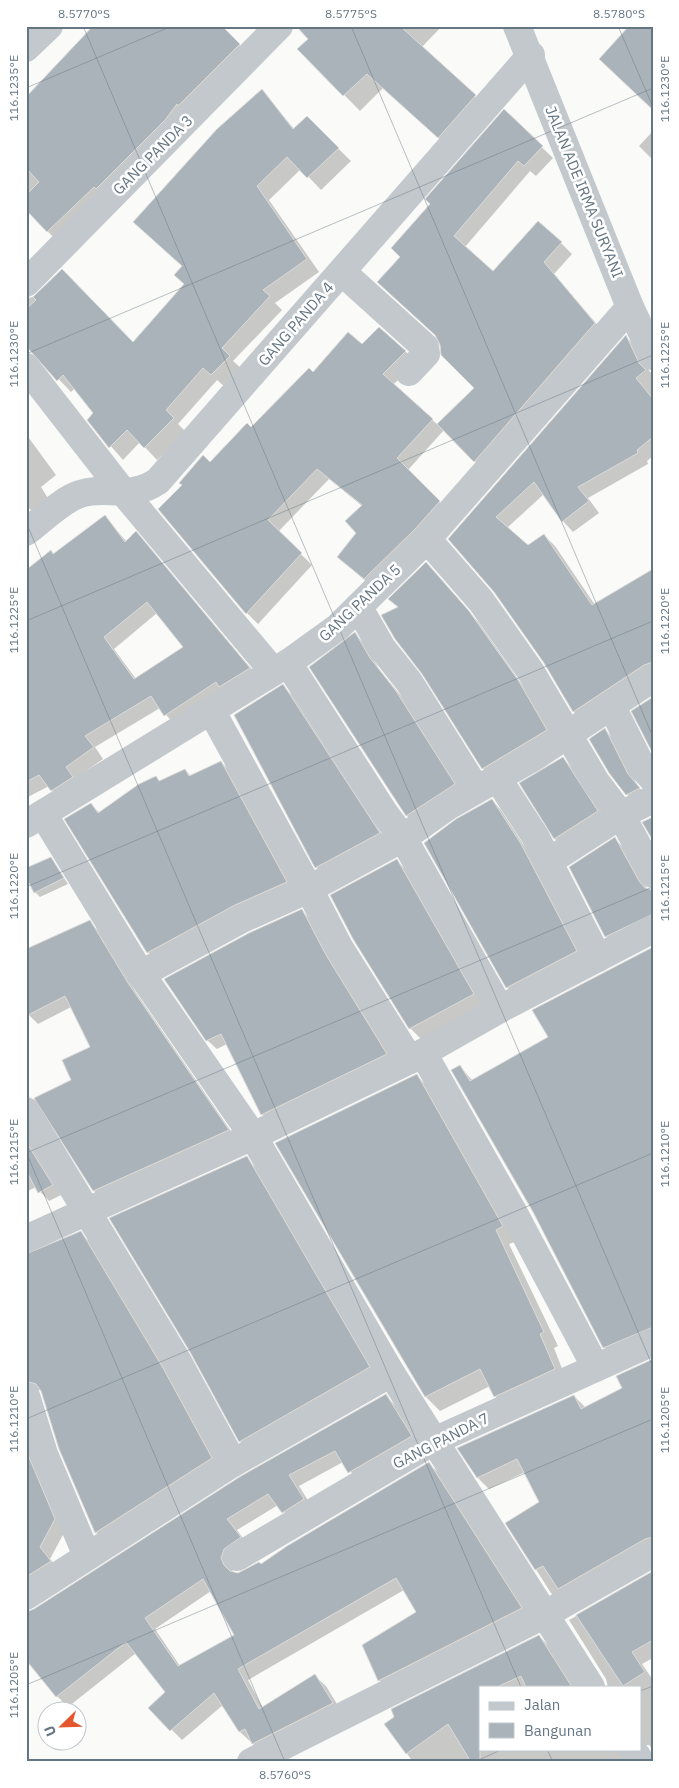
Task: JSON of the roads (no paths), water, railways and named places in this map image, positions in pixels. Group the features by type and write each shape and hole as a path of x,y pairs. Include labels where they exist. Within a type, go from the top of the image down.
{"street":[{"path":"26,48 49,26"},
{"name":"GANG PANDA 3","path":"26,283 279,26"},
{"name":"JALAN ADE IRMA SURYANI","path":"517,26 531,56 630,307 653,356"},
{"name":"GANG PANDA 4","path":"26,532 80,494 124,493 152,485 164,475 531,56"},
{"path":"342,272 425,347 426,354 409,372"},
{"name":"GANG PANDA 5","path":"35,819 280,667 338,627 427,539 630,307"},
{"path":"26,367 124,493 280,667 403,838 500,1010"},
{"path":"427,539 481,601 532,672 596,782 621,816 653,874"},
{"path":"359,608 382,648 487,784 535,836 598,958"},
{"path":"141,974 242,919 310,889 403,838 448,806 569,734 653,678"},
{"path":"612,707 642,767 653,779"},
{"path":"211,710 310,889 339,947 417,1056 516,1217 596,1368"},
{"path":"548,862 621,816 653,799"},
{"path":"35,819 253,1136 391,1373 590,1686"},
{"path":"26,1239 253,1136 417,1056 653,929"},
{"path":"26,1111 177,1360 232,1463"},
{"name":"GANG PANDA 7","path":"237,1557 434,1441 653,1342"},
{"path":"26,1596 232,1463 391,1373"},
{"path":"26,1396 44,1454 87,1556"},
{"path":"250,1762 544,1615 653,1553"},
{"path":"633,1750 641,1762"}]}
